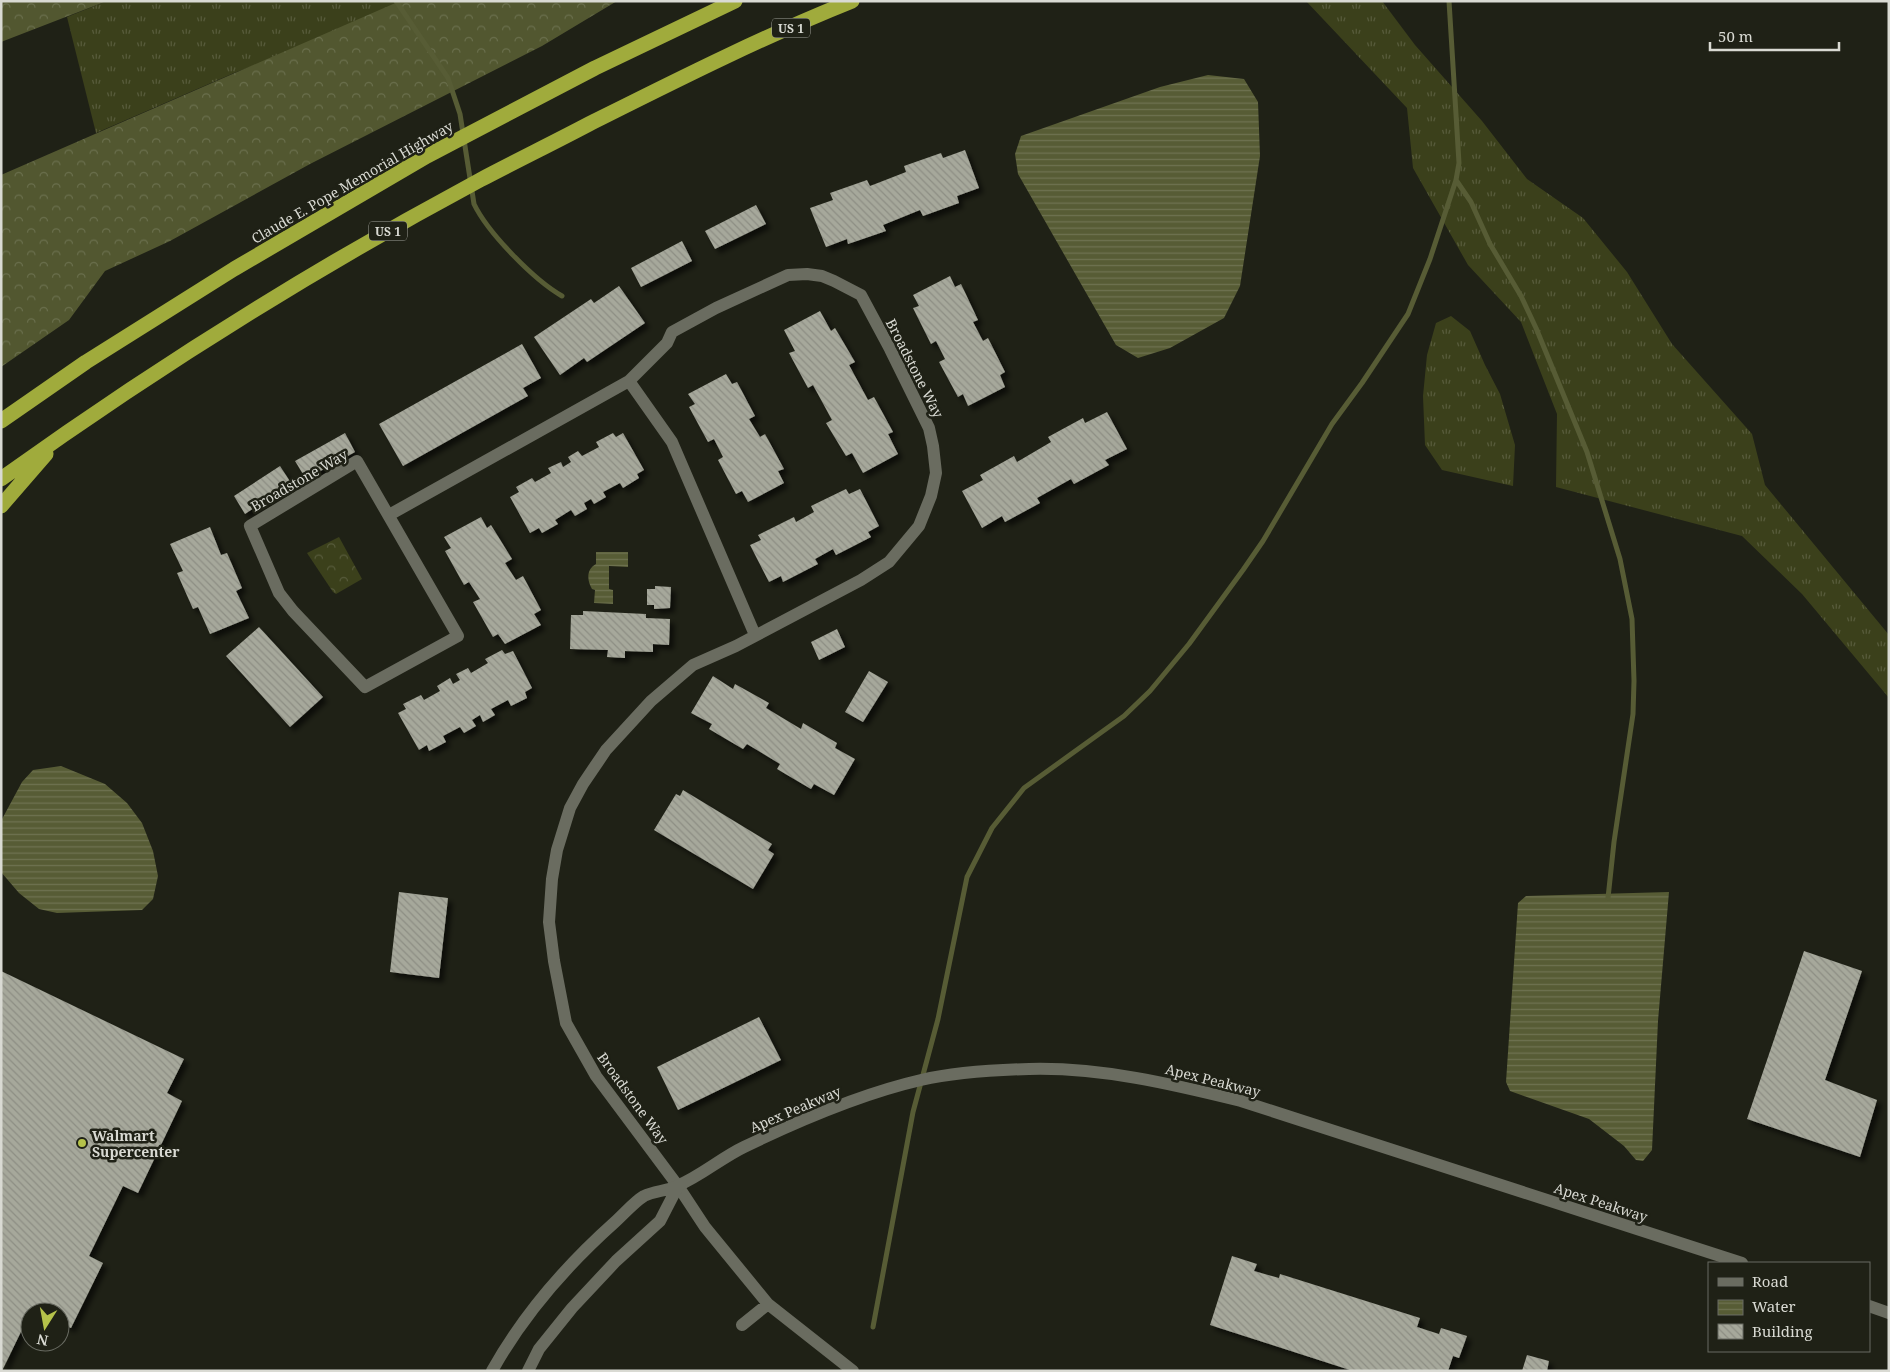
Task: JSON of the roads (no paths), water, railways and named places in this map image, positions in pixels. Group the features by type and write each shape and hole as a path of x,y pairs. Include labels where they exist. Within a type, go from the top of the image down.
{"highway":[{"name":"Claude E. Pope Memorial Highway","path":"1,421 42,391 226,274 427,156 594,68 735,1"},
{"name":"US 1","path":"1,479 61,436 234,322 354,250 481,179 654,92 852,1"},
{"path":"1,408 42,391"},
{"path":"1,506 61,436"}],"street":[{"name":"Broadstone Way","path":"390,515 629,381 667,344 672,332 716,308 788,274 822,276 860,295 929,428 936,473 932,496 919,526 889,562 861,580 755,636 693,666 651,701 606,750 583,784 570,808 557,850 552,879 549,922 554,961 566,1023 596,1076 678,1186 711,1234 768,1304 853,1371"},
{"path":"629,381 672,442 755,636"},
{"name":"Broadstone Way","path":"357,460 390,515 458,636 365,687 292,611 279,593 250,526 357,460"},
{"name":"Apex Peakway","path":"492,1371 532,1312 566,1271 593,1242 644,1196 678,1186 742,1148 803,1120 876,1093 922,1080 982,1071 1031,1068 1096,1072 1166,1083 1241,1101 1739,1262"},
{"path":"528,1371 539,1349 572,1308 616,1261 660,1221 678,1186"},
{"path":"742,1325 768,1304"},
{"path":"1870,1306 1889,1313"}],"water":[{"path":"1208,75 1244,79 1258,102 1260,156 1240,286 1224,318 1170,348 1138,358 1116,345 1018,174 1015,154 1021,136 1160,87"},
{"path":"596,552 628,552 628,567 609,566 609,589 613,590 613,604 594,603 595,590 590,586 588,575 590,569 596,564"},
{"path":"61,766 105,784 127,803 142,823 153,851 158,876 153,899 142,910 57,913 39,909 19,893 1,872 1,821 22,782 33,770"},
{"path":"1669,892 1658,1021 1652,1150 1643,1161 1636,1160 1624,1146 1589,1119 1510,1091 1506,1082 1518,903 1526,896"}],"waterway":[{"path":"396,1 448,78 460,114 474,204 490,228 513,255 538,279 562,296"},
{"path":"873,1327 913,1112 938,1019 967,877 992,828 1024,788 1124,716 1150,691 1189,644 1263,541 1332,424 1408,314 1430,259 1456,180 1459,163 1449,1"},
{"path":"1456,180 1471,202 1490,244 1521,296 1536,328 1587,452 1620,559 1632,619 1633,714 1614,842 1608,898"}],"place":[{"name":"Walmart Supercenter","path":"82,1143"}]}
